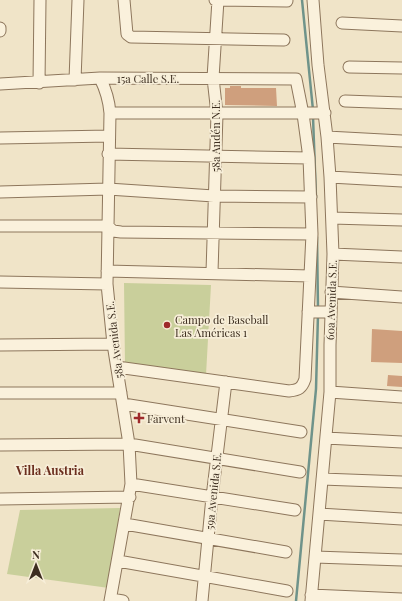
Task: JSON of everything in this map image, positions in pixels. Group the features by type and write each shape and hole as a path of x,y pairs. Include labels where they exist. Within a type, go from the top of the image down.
{"street":[{"path":"39,83 40,0"},
{"path":"75,80 78,0"},
{"path":"124,0 127,34 131,37 215,40 284,40"},
{"path":"217,0 287,1"},
{"name":"58a Andén N.E.","path":"212,272 217,114 213,78 217,0"},
{"name":"60a Avenida S.E.","path":"311,598 330,392 319,312 331,292 332,254 332,218 327,137 313,114 318,65 313,0"},
{"path":"342,22 402,26"},
{"path":"349,66 402,68"},
{"name":"15a Calle S.E.","path":"0,84 39,83 100,78 296,79 313,114"},
{"name":"58a Avenida S.E.","path":"100,78 107,91 110,113 108,154 107,271 114,344 129,444 131,484 130,497 111,600"},
{"path":"345,101 402,103"},
{"path":"110,113 313,114 309,158 312,234 310,276 319,312 306,379 302,386 297,390 289,391 117,367"},
{"path":"0,138 109,136"},
{"path":"327,137 402,141"},
{"path":"108,154 309,158"},
{"path":"330,177 402,181"},
{"path":"0,192 108,189 214,196 311,197"},
{"path":"332,218 402,220"},
{"path":"0,226 108,226 114,231 121,232 312,234"},
{"path":"332,254 402,257"},
{"path":"107,271 212,272 310,276"},
{"path":"0,282 108,284"},
{"path":"331,292 402,297"},
{"path":"0,345 114,344"},
{"name":"59a Avenida S.E.","path":"202,601 220,419 226,382"},
{"path":"330,392 402,397"},
{"path":"0,393 121,393"},
{"path":"123,404 301,432"},
{"path":"326,438 402,442"},
{"path":"0,445 129,444 300,472"},
{"path":"322,479 402,482"},
{"path":"131,484 296,510"},
{"path":"0,499 130,497"},
{"path":"319,514 402,519"},
{"path":"125,524 286,552"},
{"path":"315,557 402,560"},
{"path":"118,561 287,591"},
{"path":"311,598 402,599"},
{"path":"111,600 123,601"}],"green space":[{"name":"Campo de Baseball Las Américas 1","path":"124,283 211,285 206,375 125,365"},
{"path":"120,508 109,588 7,574 20,510"}],"building":[{"path":"230,86 241,86 241,88 276,88 277,106 225,105 225,88 230,88"},
{"path":"372,329 402,331 402,363 371,362"},
{"path":"388,375 402,376 402,387 387,386"}],"waterway":[{"path":"302,0 313,110"},
{"path":"313,117 316,198"},
{"path":"317,237 318,309"},
{"path":"296,601 316,389 318,314"}],"place":[{"name":"Campo de Baseball Las Américas 1","path":"167,325"},
{"name":"Farvent","path":"139,418"}],"district":[{"name":"Villa Austria","path":"50,470"}]}
